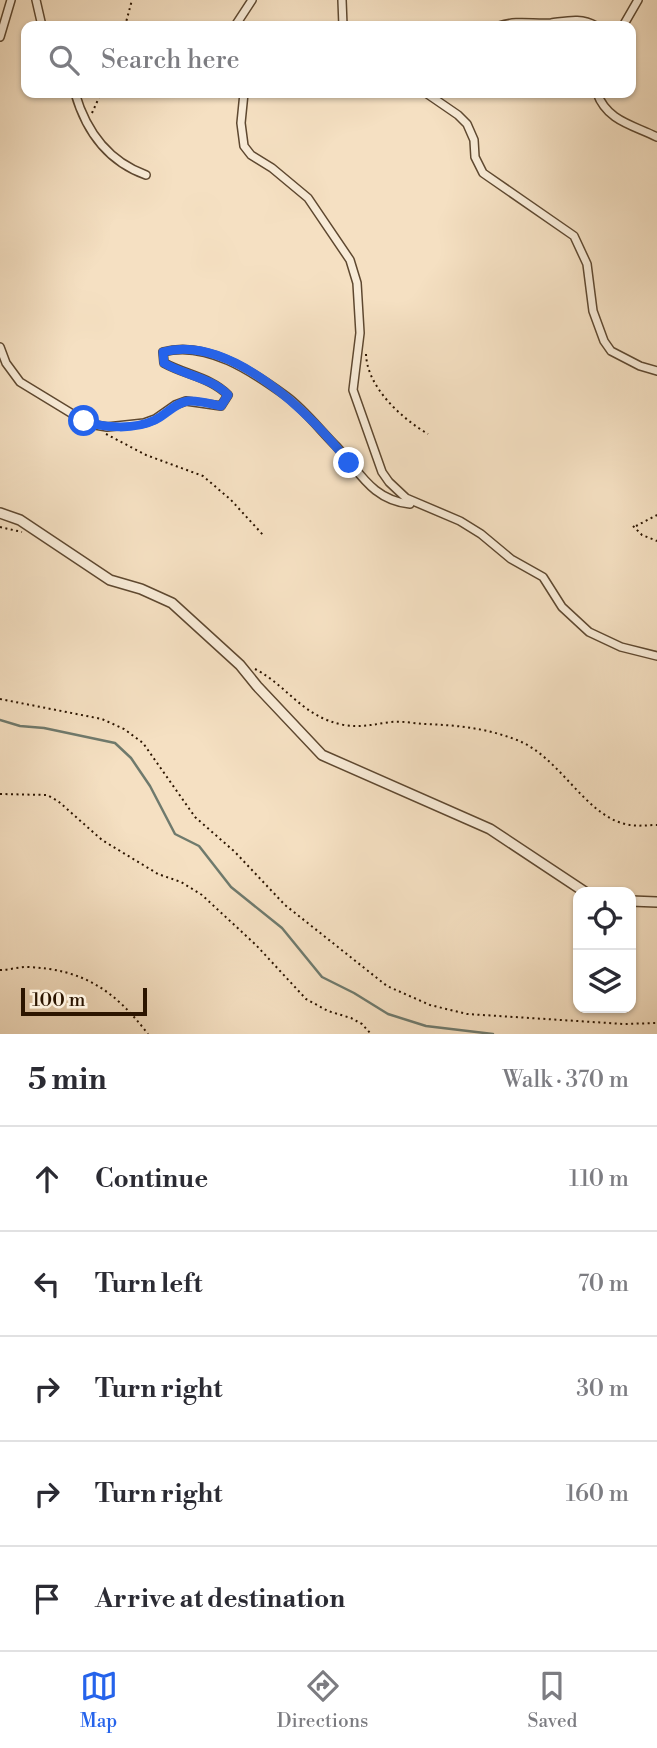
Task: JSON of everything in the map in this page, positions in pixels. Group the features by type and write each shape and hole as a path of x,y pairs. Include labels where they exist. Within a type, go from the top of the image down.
{"street":[{"path":"0,37 11,0"},
{"path":"36,0 41,21"},
{"path":"238,21 252,0"},
{"path":"342,0 344,21"},
{"path":"626,21 638,0"},
{"path":"559,21 582,21"},
{"path":"77,98 85,122 98,144 125,165 146,176"},
{"path":"244,98 241,123 244,146 251,155 272,168 308,198 350,260 358,294 359,333 353,390 355,400 382,472 397,491 415,504"},
{"path":"432,98 467,124 474,140 475,158 483,173 569,232 577,241 589,269 592,305 598,329 611,351 640,366 657,371"},
{"path":"599,98 615,119 657,137"},
{"path":"0,347 6,363 20,382 84,421 107,427 144,423 186,401 221,406 228,395 220,387 209,380 164,363 163,352 175,348 209,354 245,369 288,397 365,481 383,496 394,502 439,510 460,521 481,534 511,559 543,578 562,607 589,632 621,647 657,656"},
{"path":"0,513 20,520 110,580 141,589 172,603 240,665 321,755 490,829 577,887"},
{"path":"636,901 657,902"}],"path":[{"path":"126,21 132,0"},
{"path":"85,122 98,98"},
{"path":"366,354 366,365 377,386 409,421 428,434"},
{"path":"95,425 135,450 203,476 231,500 264,536"},
{"path":"657,515 634,526 642,535 657,541"},
{"path":"240,665 263,674 310,712 344,725 367,727 392,722 458,725 519,741 562,772 587,800 605,815 622,824 657,825"},
{"path":"0,699 102,719 134,735 159,763 195,817 235,852 285,905 397,992 442,1009 494,1017 624,1024 657,1023"},
{"path":"0,794 47,795 58,801 102,840 158,874 181,882 202,895 256,945 306,999 328,1012 351,1018 362,1024 371,1034"},
{"path":"0,970 25,967 82,978 103,988 122,1002 148,1034"}],"waterway":[{"path":"0,720 115,743 131,758 150,786 175,834 199,846 231,887 282,928 322,977 388,1014 426,1026 493,1034"}],"route":[{"path":"84,421 107,427 132,425 155,419 186,401 221,406 228,395 220,387 209,380 164,363 163,352 175,348 187,349 233,363 288,397 349,463"}]}
